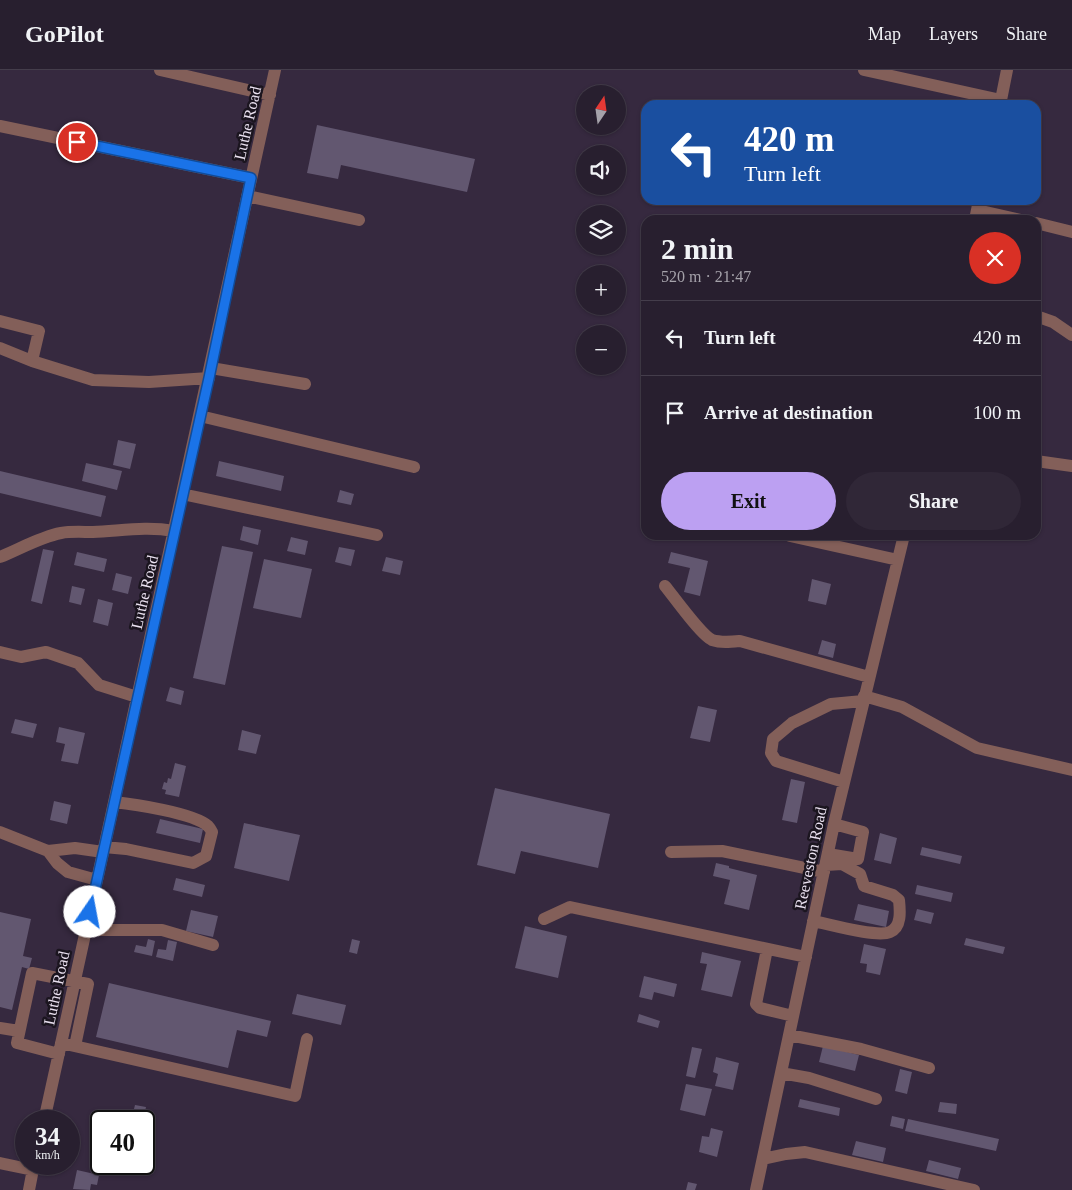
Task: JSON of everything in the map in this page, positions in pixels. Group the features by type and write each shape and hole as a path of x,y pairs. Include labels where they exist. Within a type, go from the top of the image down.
{"street":[{"path":"160,70 270,95"},
{"name":"Luthe Road","path":"46,1110 210,373 275,70"},
{"path":"864,70 992,100"},
{"path":"1000,100 1007,70"},
{"path":"0,126 251,178"},
{"path":"247,196 360,220"},
{"path":"977,210 999,215"},
{"path":"1041,225 1072,232"},
{"path":"1041,318 1053,322 1072,335"},
{"path":"0,321 39,331 32,362"},
{"path":"0,348 32,362 93,380 149,382 210,373 305,384"},
{"path":"200,416 414,467"},
{"path":"1041,463 1072,466"},
{"path":"182,494 377,535"},
{"path":"0,557 62,532 94,532 131,528 159,528 174,531"},
{"path":"808,540 898,560"},
{"name":"Reeveston Road","path":"756,1190 834,824 903,540"},
{"path":"665,586 701,632 711,639 726,643 740,641 869,677"},
{"path":"0,652 21,657 46,652 78,663 99,685 137,697"},
{"path":"844,782 776,761 771,752 773,739 792,724 831,704 864,699 902,707 977,748 1072,770"},
{"path":"0,832 48,851 75,848 126,849 193,863 206,856 212,832 207,825 191,817 134,804 114,802"},
{"path":"826,864 858,858 863,832 834,824"},
{"path":"48,851 57,863 68,872 96,880"},
{"path":"671,852 722,852 826,864 842,864 860,874 864,886 893,894 899,900 900,914 896,926 891,932 865,932 813,921"},
{"path":"544,919 570,907 806,957"},
{"path":"86,928 162,930 213,944"},
{"path":"767,949 756,1004 760,1008 793,1016"},
{"path":"75,1046 88,984 32,973 17,1043 60,1048 75,1046 295,1096 307,1039"},
{"path":"0,1028 19,1031"},
{"path":"789,1034 861,1049 929,1068"},
{"path":"781,1072 809,1078 876,1099"},
{"path":"763,1160 786,1154 806,1152 974,1190"},
{"path":"0,1163 15,1165"},
{"path":"29,1190 32,1175"}],"building":[{"path":"317,125 475,159 467,192 341,165 338,179 307,173"},
{"path":"118,440 136,444 130,469 113,465"},
{"path":"219,461 284,476 281,491 216,476"},
{"path":"86,463 122,471 117,490 82,481"},
{"path":"0,471 106,496 101,517 0,493"},
{"path":"340,490 354,494 351,505 337,502"},
{"path":"243,526 261,530 258,545 240,540"},
{"path":"291,537 308,541 305,555 287,551"},
{"path":"222,546 253,552 225,685 193,678"},
{"path":"339,547 355,550 351,566 335,562"},
{"path":"43,549 54,551 42,604 31,601"},
{"path":"77,552 107,559 104,572 74,565"},
{"path":"671,552 708,561 700,596 684,592 690,568 668,563"},
{"path":"386,557 403,561 400,575 382,571"},
{"path":"264,559 312,569 301,618 253,608"},
{"path":"116,573 132,577 128,594 112,590"},
{"path":"812,579 831,584 826,605 808,601"},
{"path":"72,586 85,589 81,605 69,602"},
{"path":"98,599 113,603 108,626 93,622"},
{"path":"822,640 836,644 833,658 818,654"},
{"path":"170,687 184,691 181,705 166,701"},
{"path":"698,706 717,710 710,742 690,738"},
{"path":"15,719 37,724 33,738 11,733"},
{"path":"59,727 85,733 78,764 61,761 65,744 56,742"},
{"path":"242,730 261,735 256,754 238,750"},
{"path":"175,763 186,766 179,797 165,794 166,790 162,789 164,782 167,783 168,778 171,779"},
{"path":"791,779 805,782 797,823 782,820"},
{"path":"495,788 610,814 598,868 521,851 515,874 477,865"},
{"path":"54,801 71,805 67,824 50,820"},
{"path":"160,819 203,829 200,843 156,833"},
{"path":"244,823 300,835 289,881 234,868"},
{"path":"880,833 897,838 891,864 874,860"},
{"path":"922,847 962,856 960,864 920,855"},
{"path":"716,863 757,875 749,910 724,904 730,880 713,876"},
{"path":"176,878 205,885 202,897 173,890"},
{"path":"917,885 953,893 951,902 915,894"},
{"path":"858,904 889,911 886,927 854,920"},
{"path":"917,909 934,913 931,924 914,920"},
{"path":"191,910 218,916 213,937 186,931"},
{"path":"0,912 31,919 23,956 32,958 29,969 22,967 12,1010 0,1007"},
{"path":"525,926 567,936 558,978 515,968"},
{"path":"966,938 1005,947 1003,954 964,945"},
{"path":"148,939 155,941 152,956 134,952 136,945 146,947"},
{"path":"352,939 360,941 357,954 349,952"},
{"path":"168,940 177,942 173,961 156,957 158,949 166,950"},
{"path":"864,944 886,949 880,975 866,972 867,964 860,963"},
{"path":"702,952 741,961 732,997 701,990 707,964 700,963"},
{"path":"644,976 677,984 674,997 654,992 652,1000 639,997"},
{"path":"109,983 271,1021 267,1037 237,1030 228,1068 96,1037"},
{"path":"297,994 346,1005 341,1025 292,1014"},
{"path":"639,1014 660,1021 658,1028 637,1022"},
{"path":"823,1046 859,1055 855,1071 819,1062"},
{"path":"692,1047 702,1049 695,1078 686,1076"},
{"path":"716,1057 739,1063 733,1090 715,1086 718,1074 713,1072"},
{"path":"900,1069 912,1072 907,1094 895,1091"},
{"path":"686,1084 712,1089 705,1116 680,1110"},
{"path":"800,1099 840,1108 839,1116 798,1107"},
{"path":"940,1102 957,1104 956,1114 938,1112"},
{"path":"135,1105 146,1107 145,1110 134,1110"},
{"path":"892,1116 905,1119 903,1129 890,1126"},
{"path":"908,1119 999,1139 996,1151 905,1131"},
{"path":"711,1128 723,1131 717,1157 699,1152 702,1136 709,1137"},
{"path":"856,1141 886,1148 883,1162 852,1155"},
{"path":"929,1160 961,1168 958,1179 926,1171"},
{"path":"80,1171 90,1173 90,1175 99,1175 97,1185 91,1184 90,1190 73,1189 76,1175 80,1175"},
{"path":"688,1182 697,1184 695,1190 686,1190"}],"route":[{"path":"77,142 251,178 209,378 90,912"}]}
